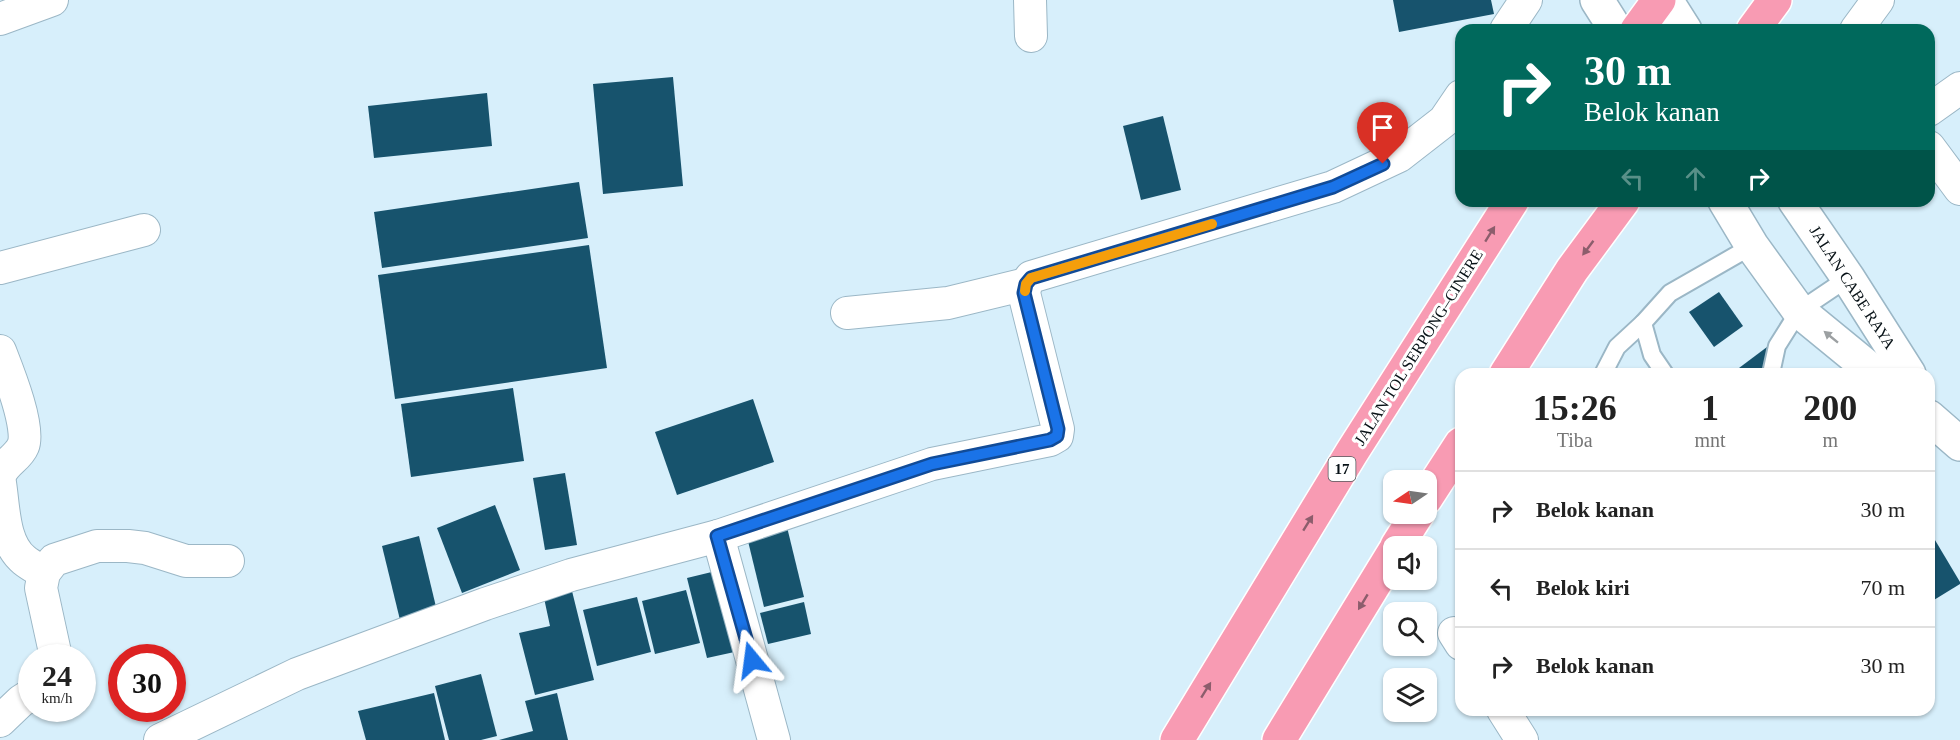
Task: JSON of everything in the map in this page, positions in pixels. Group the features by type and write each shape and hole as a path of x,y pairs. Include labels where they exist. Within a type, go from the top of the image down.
{"highway":[{"path":"1641,24 1659,0"},
{"path":"1757,24 1775,0"},
{"name":"JALAN TOL SERPONG–CINERE","path":"1177,740 1352,452 1508,207"},
{"path":"1510,368 1572,270 1619,207"},
{"path":"1437,481 1455,453"},
{"path":"1279,740 1383,570"}],"main road":[{"path":"1597,0 1612,24"},
{"path":"1666,0 1681,24"},
{"name":"JALAN CABE RAYA","path":"1729,207 1752,246 1799,311 1869,368"},
{"name":"JALAN CABE RAYA","path":"1799,207 1905,368"}],"street":[{"path":"0,19 52,0"},
{"path":"1030,0 1031,36"},
{"path":"1510,24 1526,0"},
{"path":"1860,24 1878,0"},
{"path":"1935,106 1960,88"},
{"path":"160,740 297,674 475,607 571,575 717,536 932,464 1050,440 1057,436 1058,429 1024,293 1026,284 1031,278 1333,187 1399,156 1444,121 1455,105"},
{"path":"1935,155 1960,189"},
{"path":"0,268 144,230"},
{"path":"847,313 948,303 1026,284"},
{"path":"0,351 14,386 25,443 19,454 2,469 0,475"},
{"path":"0,483 8,534 22,559 45,573"},
{"path":"717,536 774,740"},
{"path":"53,644 41,588 45,573 54,560 98,546 128,546 145,548 186,561 228,561"},
{"path":"0,721 18,704"},
{"path":"1507,716 1522,740"}],"lane":[{"path":"1606,368 1617,347 1670,293 1752,246"},
{"path":"1772,368 1777,346 1799,311 1848,278"},
{"path":"1643,323 1652,355 1661,368"}],"building":[{"path":"1393,0 1491,0 1494,14 1399,32"},
{"path":"673,77 683,186 603,194 593,84"},
{"path":"487,93 492,146 374,158 368,106"},
{"path":"1163,116 1181,190 1141,200 1123,126"},
{"path":"579,182 588,238 382,268 374,212"},
{"path":"589,245 607,368 395,399 378,275"},
{"path":"1719,292 1743,326 1714,347 1689,312"},
{"path":"1767,347 1782,368 1739,368"},
{"path":"513,388 524,461 411,477 401,404"},
{"path":"753,399 774,462 677,495 655,432"},
{"path":"565,473 577,545 545,550 533,478"},
{"path":"495,505 520,570 462,593 437,528"},
{"path":"787,527 804,597 764,607 747,537"},
{"path":"419,536 437,611 400,620 382,546"},
{"path":"1935,540 1960,582 1935,599"},
{"path":"720,570 739,651 707,658 687,578"},
{"path":"686,590 700,643 655,654 642,601"},
{"path":"572,591 594,680 535,695 519,633 550,626 544,598"},
{"path":"637,597 651,652 597,666 583,610"},
{"path":"804,602 811,634 768,644 760,613"},
{"path":"481,674 497,736 481,740 449,740 435,686"},
{"path":"434,693 445,740 366,740 358,711"},
{"path":"557,693 568,740 499,740 533,731 525,701"}],"slow traffic":[{"path":"1025,291 1026,284 1031,278 1212,224"}],"route":[{"path":"752,660 717,536 932,464 1050,440 1057,436 1058,429 1024,293 1026,284 1031,278 1333,187 1383,164"}]}
